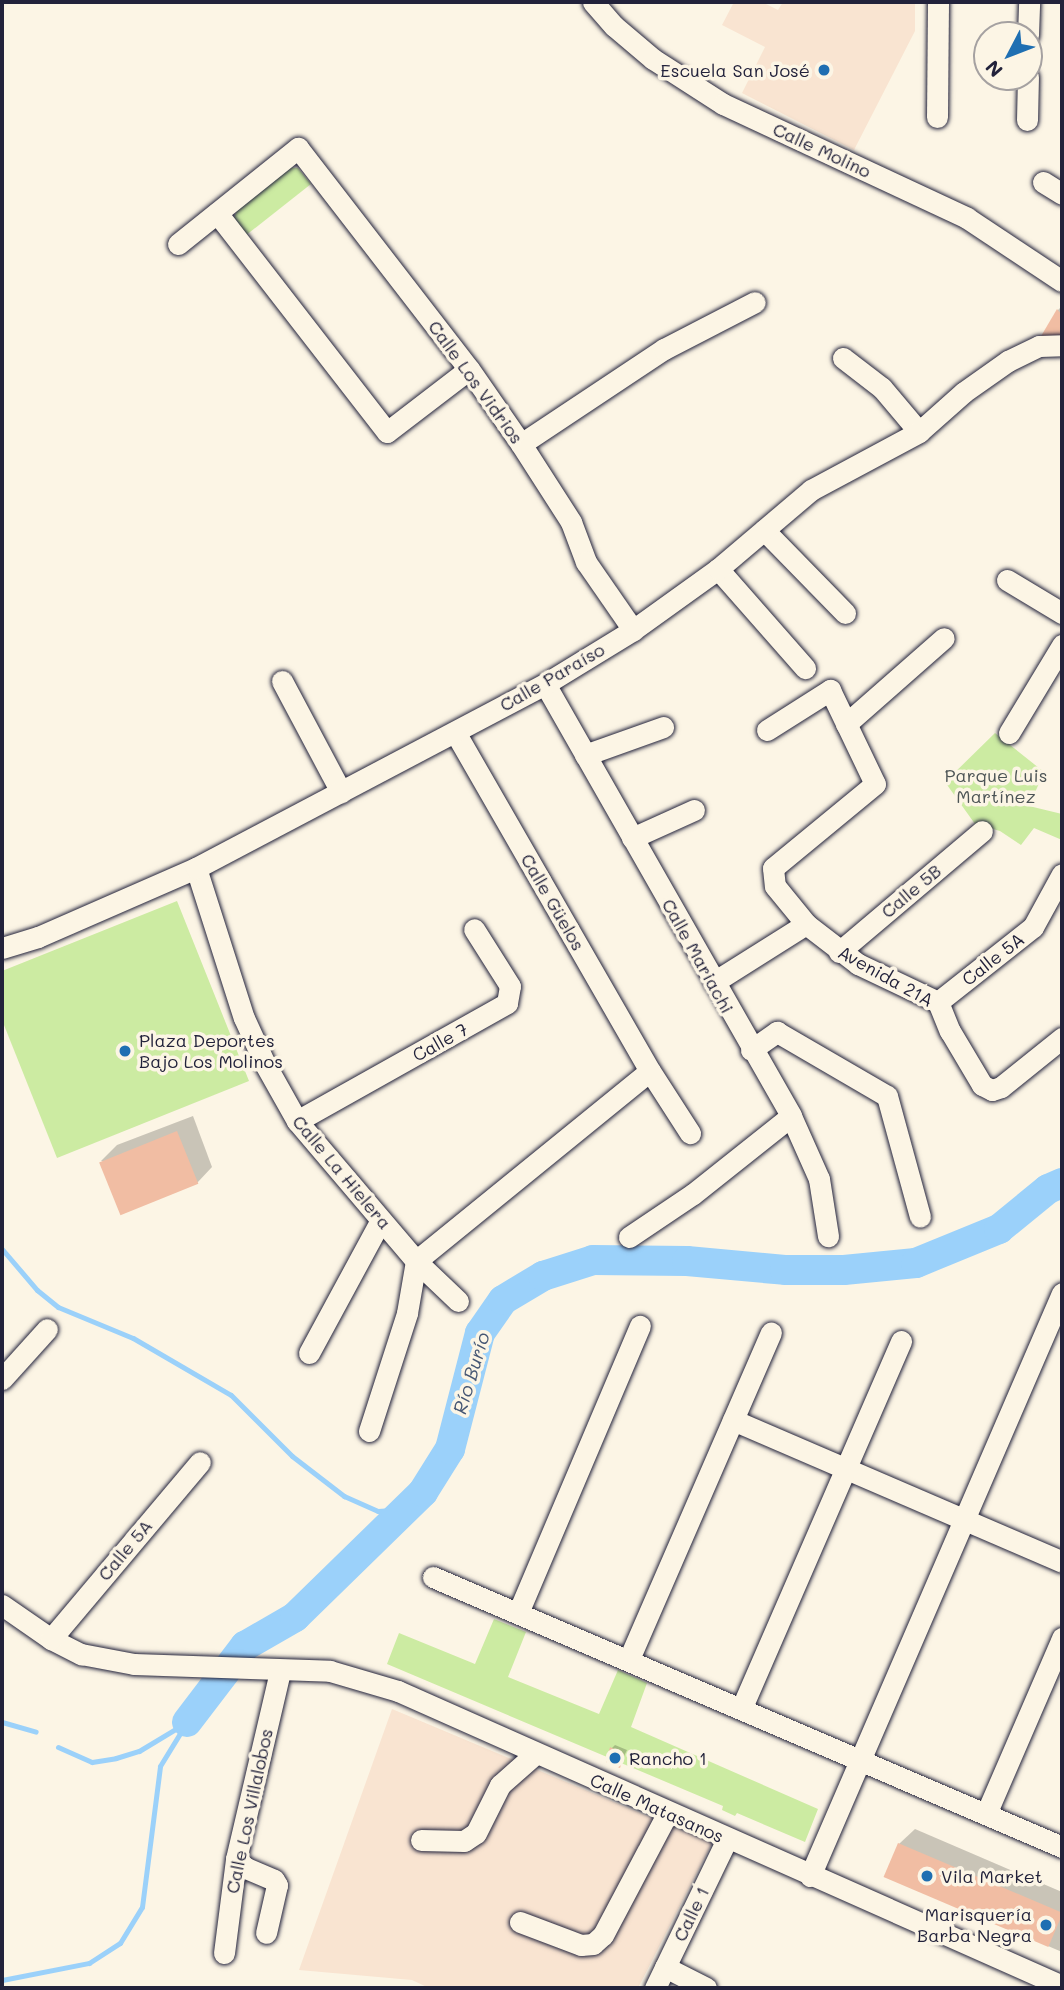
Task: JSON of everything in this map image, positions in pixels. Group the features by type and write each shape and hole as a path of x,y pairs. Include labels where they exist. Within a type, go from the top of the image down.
{"street":[{"name":"Calle Molino","path":"593,2 614,26 653,59 723,104 967,218 1062,281"},
{"path":"937,117 938,2"},
{"path":"1028,21 1029,2"},
{"path":"1027,120 1028,91"},
{"name":"Calle Los Vidrios","path":"217,213 298,148 469,369 571,522 586,562 633,630"},
{"path":"1043,182 1062,194"},
{"path":"178,244 217,213 387,432 469,369"},
{"path":"521,444 664,349 755,302"},
{"name":"Calle Paraíso","path":"2,948 38,936 196,868 545,684 633,630 718,569 811,490 919,432 964,392 1008,361 1039,345 1062,345"},
{"path":"843,358 882,388 919,432"},
{"path":"764,530 845,613"},
{"path":"718,569 806,668"},
{"path":"1007,580 1062,612"},
{"path":"767,730 830,690 846,724 944,638"},
{"path":"1009,733 1062,645"},
{"path":"282,681 341,792"},
{"name":"Calle Mariachi","path":"545,684 751,1050 791,1116 819,1179 828,1236"},
{"name":"Avenida 21A","path":"846,724 875,784 773,868 775,886 806,925 839,952 939,1002 950,1031 982,1085 992,1090 1001,1087 1062,1038"},
{"path":"585,755 663,727"},
{"name":"Calle Güelos","path":"455,732 650,1071 690,1133"},
{"path":"632,838 694,810"},
{"name":"Calle 5B","path":"839,952 982,831"},
{"name":"Calle La Hielera","path":"196,868 244,1018 265,1064 297,1121 416,1261 458,1301"},
{"name":"Calle 5A","path":"939,1002 1033,927 1062,874"},
{"path":"714,982 806,925"},
{"name":"Calle 7","path":"297,1121 507,1003 510,986 474,929"},
{"path":"751,1050 776,1031 887,1096 920,1217"},
{"path":"369,1432 407,1313 416,1261 650,1071"},
{"path":"629,1237 692,1194 791,1116"},
{"path":"309,1353 381,1220"},
{"path":"810,1876 1062,1293"},
{"path":"517,1613 640,1326"},
{"path":"2,1379 47,1329"},
{"path":"629,1659 771,1333"},
{"path":"742,1707 901,1341"},
{"path":"733,1420 1062,1563"},
{"name":"Calle 5A","path":"51,1639 200,1462"},
{"path":"433,1577 742,1707 1062,1847"},
{"path":"2,1605 51,1639"},
{"path":"986,1814 1062,1638"},
{"name":"Calle Matasanos","path":"51,1639 81,1654 134,1664 330,1671 371,1683 1062,1986"},
{"name":"Calle Los Villalobos","path":"224,1953 236,1859 280,1671"},
{"path":"421,1840 464,1841 476,1833 500,1785 535,1754"},
{"path":"520,1922 581,1945 593,1944 603,1936 668,1812"},
{"name":"Calle 1","path":"655,1988 727,1839"},
{"path":"236,1859 241,1865 274,1880 278,1885 266,1933"},
{"path":"665,1967 706,1988"}],"shaded area":[{"name":"Escuela San José","path":"734,2 762,2 778,10 783,2 915,2 915,31 854,150 742,93 765,47 722,25"},
{"path":"392,1709 712,1843 638,1988 429,1988 412,1980 299,1970"}],"green space":[{"path":"288,167 298,168 311,184 245,236 234,218 238,207"},
{"name":"Parque Luis Martínez","path":"995,733 1044,772 1029,806 1062,814 1062,840 1034,828 1021,845 1000,831 975,824 945,782"},
{"name":"Plaza Deportes Bajo Los Molinos","path":"177,901 249,1081 57,1158 2,1020 2,971"},
{"path":"494,1619 526,1632 508,1677 599,1714 618,1670 647,1683 631,1727 818,1809 805,1842 737,1813 735,1816 722,1810 723,1806 387,1664 399,1633 475,1664"}],"building":[{"path":"1057,309 1062,315 1062,344 1037,343"},
{"path":"177,1131 198,1184 120,1215 99,1162"},
{"name":"Rancho 1","path":"610,1747 624,1754 620,1768 606,1762"},
{"path":"898,1843 1062,1913 1048,1947 884,1877"}],"waterway":[{"name":"Río Burío","path":"187,1722 245,1646 295,1617 423,1492 450,1449 480,1333 503,1300 543,1276 593,1260 687,1261 785,1270 844,1270 916,1263 999,1229 1048,1189 1062,1183"},
{"path":"2,1249 37,1290 58,1307 133,1338 231,1395 292,1456 344,1496 378,1511 405,1509"},
{"path":"2,1722 36,1732"},
{"path":"2,1980 89,1963 120,1943 142,1907 160,1766 187,1722"},
{"path":"58,1747 92,1762 116,1758 139,1751 184,1724"}],"place":[{"name":"Escuela San José","path":"824,70"},
{"name":"Plaza Deportes Bajo Los Molinos","path":"125,1051"},
{"name":"Rancho 1","path":"615,1758"},
{"name":"Vila Market","path":"927,1876"},
{"name":"Marisquería Barba Negra","path":"1046,1925"}]}
